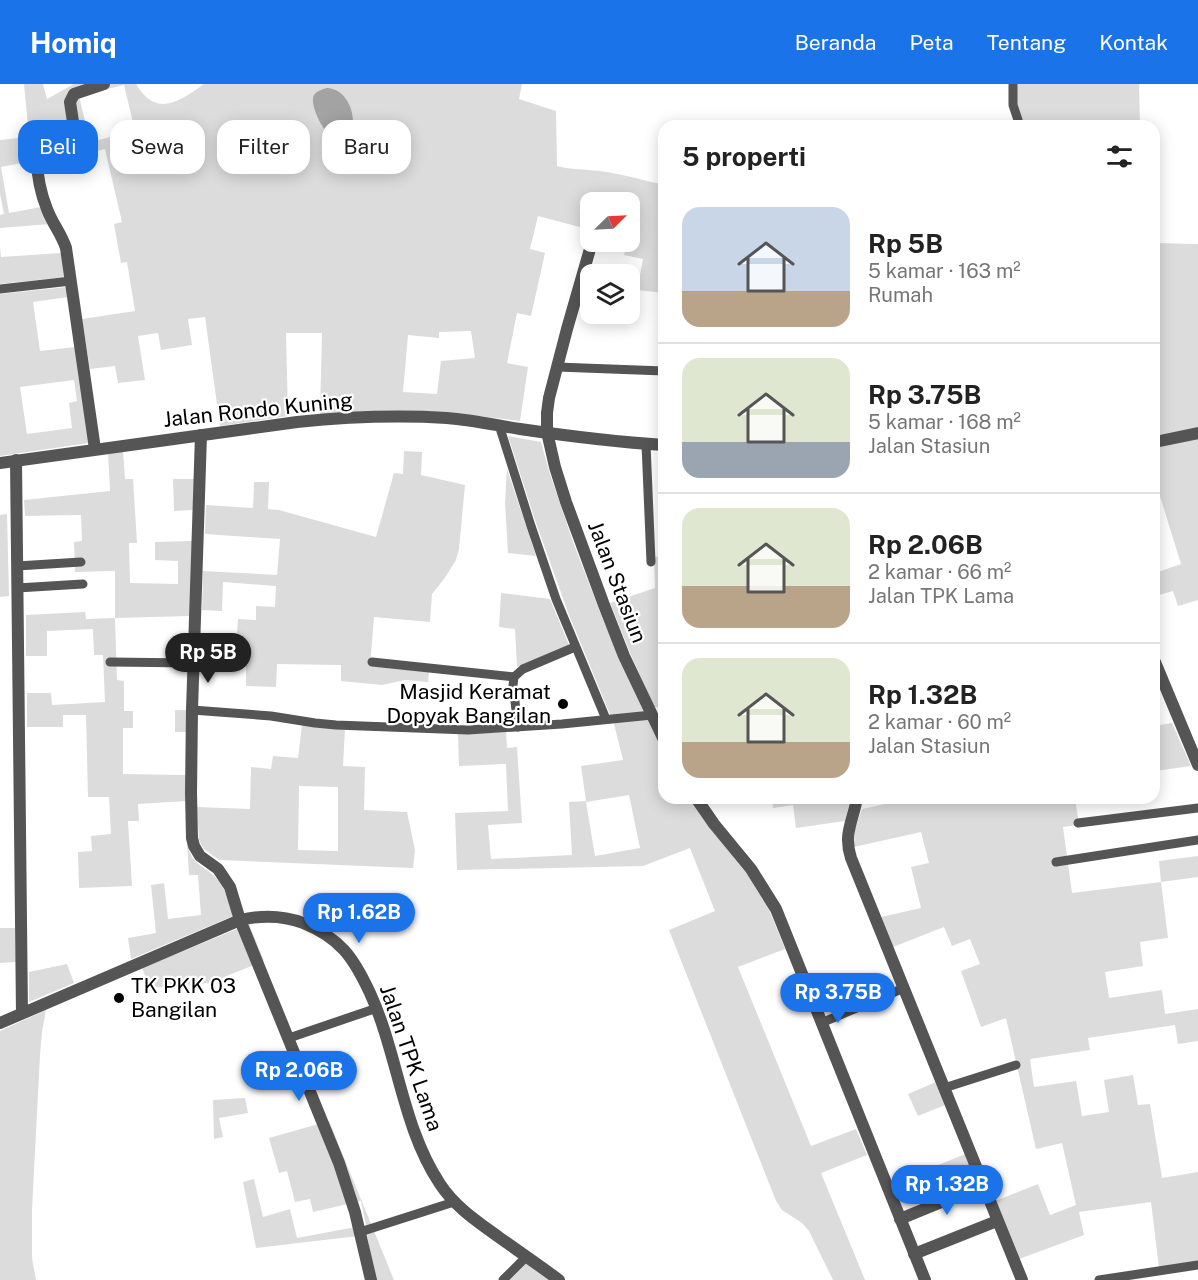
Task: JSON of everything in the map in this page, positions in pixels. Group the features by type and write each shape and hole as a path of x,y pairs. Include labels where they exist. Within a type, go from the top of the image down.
{"street":[{"path":"95,449 63,239 45,202 36,155 40,149 73,138 75,130 69,102 74,94 104,84"},
{"name":"Jalan Stasiun","path":"589,252 557,367 547,413 547,432 560,485 600,595 624,656 658,728"},
{"name":"Jalan Rondo Kuning","path":"0,463 297,422 343,418 447,418 606,441 658,445"},
{"path":"1160,441 1198,433"},
{"path":"201,435 192,710 191,794 194,846 200,856 225,878 234,896 240,920 339,1163 360,1232 371,1280"},
{"path":"16,460 22,1013"},
{"path":"1160,674 1198,762"},
{"path":"700,804 752,869 776,909 925,1280"},
{"path":"855,804 848,833 848,848 1022,1280"},
{"name":"Jalan TPK Lama","path":"0,1023 240,920 254,916 282,917 308,925 336,942 358,970 377,1008 386,1033 417,1141 447,1195 468,1215 559,1280"},
{"path":"900,1219 983,1185"},
{"path":"914,1254 998,1221"}],"lane":[{"path":"1013,84 1013,105 1018,120"},
{"path":"0,289 71,281"},
{"path":"557,367 658,371"},
{"path":"499,425 556,599 606,719"},
{"path":"646,444 651,562"},
{"path":"17,566 81,562"},
{"path":"17,588 83,584"},
{"path":"372,662 514,677 523,669 575,647"},
{"path":"110,662 194,663"},
{"path":"514,677 518,727"},
{"path":"192,710 271,716 336,725 468,730 652,715"},
{"path":"1078,823 1198,808"},
{"path":"1056,862 1198,840"},
{"path":"821,1023 904,988"},
{"path":"289,1038 377,1008"},
{"path":"944,1089 1016,1065"},
{"path":"360,1232 454,1202"},
{"path":"503,1280 526,1257"},
{"path":"1099,1280 1198,1265"}],"shaded area":[{"path":"24,84 43,84 47,99 74,84 136,84 152,101 168,104 204,84 522,84 519,99 556,111 557,166 608,172 658,184 658,292 640,290 643,259 624,255 625,252 640,252 640,192 580,192 580,227 538,216 530,249 545,253 531,316 517,313 507,363 528,367 520,421 453,413 320,414 322,333 286,333 288,416 220,426 205,317 188,319 192,345 161,350 158,333 138,336 145,380 118,383 115,366 90,369 82,319 135,311 127,262 121,263 114,224 122,222 111,174 205,174 205,120 132,120 124,85 79,96 85,120 27,120","holes":["471,331 475,358 441,361 437,394 403,392 408,335 439,338 439,332"]},
{"path":"1013,84 1139,84 1140,120 1019,120"},
{"path":"327,88 336,90 343,96 349,104 353,120 322,120 322,125 313,100 314,95"},
{"path":"110,137 110,170 105,149 98,151 98,140"},
{"path":"18,138 18,164 1,167 9,213 41,207 50,224 0,228 0,215 4,214 0,194 0,140"},
{"path":"1160,243 1198,244 1198,600 1178,606 1173,591 1160,595 1160,571 1181,564 1160,496"},
{"path":"0,247 1,257 61,253 65,277 0,284"},
{"path":"67,287 68,297 33,302 40,351 75,347 89,443 0,456 0,294","holes":["74,380 77,401 69,403 72,428 27,434 20,387"]},
{"path":"508,436 541,442 573,542 602,617 658,741 658,804 693,804 755,884 768,907 785,949 738,967 811,1146 856,1129 867,1155 821,1173 865,1280 833,1280 809,1231 802,1223 782,1210 776,1201 669,930 715,911 690,848 643,866 457,870 455,813 508,811 506,764 459,766 458,734 506,732 507,748 517,747 522,823 488,825 491,859 572,855 569,802 586,801 581,766 623,760 614,724 569,615","holes":["629,795 640,848 595,856 586,802"]},
{"path":"123,451 125,479 133,479 137,543 129,543 130,583 178,584 178,561 155,560 155,542 192,541 190,616 115,618 115,571 75,572 74,542 82,541 81,515 25,516 24,500 110,491 108,453"},
{"path":"404,451 422,452 421,475 465,485 459,549 456,560 432,594 430,622 374,617 370,666 429,672 428,682 405,680 382,685 341,681 341,665 277,664 276,687 246,686 246,663 200,661 200,644 236,646 238,619 256,620 256,606 275,607 276,586 223,582 222,611 202,610 203,571 277,575 280,539 205,534 206,505 253,508 254,482 269,482 268,509 376,537 394,473 403,474"},
{"path":"507,469 536,556 508,553 505,503"},
{"path":"173,479 194,479 193,510 174,511"},
{"path":"7,514 9,596 0,597 0,515"},
{"path":"654,557 658,557 658,707 654,707 610,603 655,588"},
{"path":"501,593 550,599 569,645 517,667 515,629 499,627"},
{"path":"85,612 86,619 115,618 117,680 124,681 124,711 133,711 133,728 123,728 123,774 186,775 186,801 138,804 139,821 128,821 132,886 79,888 78,852 92,851 91,836 111,834 109,797 88,797 86,715 63,715 63,727 27,727 27,693 51,693 52,705 105,702 103,655 94,655 93,629 47,631 47,656 26,656 26,615"},
{"path":"175,710 187,710 187,732 175,732"},
{"path":"1172,723 1191,766 1160,770 1160,725"},
{"path":"302,725 345,729 343,766 365,767 364,810 407,812 415,850 413,868 219,860 204,849 199,840 197,807 250,809 251,767 271,769 273,756 298,758","holes":["299,786 338,787 338,851 298,850"]},
{"path":"773,804 849,804 845,821 796,828 793,805 773,808"},
{"path":"885,804 1076,804 1079,825 1063,827 1072,893 1161,882 1168,938 1140,942 1143,966 1105,972 1109,998 1162,990 1165,1014 1198,1009 1198,1041 1178,1044 1175,1025 1088,1038 1090,1050 1030,1059 1034,1087 1076,1081 1082,1116 1109,1112 1104,1080 1133,1075 1138,1105 1150,1104 1162,1178 1198,1172 1198,1261 1159,1268 1151,1202 1079,1212 1084,1235 1019,1259 995,1201 1038,1184 1050,1215 1076,1205 1062,1143 1036,1149 1006,1018 981,1027 961,971 980,964 970,939 952,946 944,927 893,947 881,917 921,908 911,867 929,863 921,832 854,847 855,829 862,809"},
{"path":"187,843 195,861 221,884 233,916 131,959 128,938 156,933 151,885 164,883 168,919 201,915 198,875 189,875"},
{"path":"1198,856 1198,877 1161,882 1159,861"},
{"path":"249,924 264,961 209,983 150,988 142,968"},
{"path":"0,928 15,928 16,962 0,963"},
{"path":"67,964 74,983 29,1002 29,972"},
{"path":"46,1010 40,1055 32,1210 32,1258 36,1280 0,1280 0,1031"},
{"path":"936,1082 945,1105 918,1116 908,1094"},
{"path":"245,1098 248,1113 219,1118 223,1137 214,1139 213,1100"},
{"path":"329,1121 394,1280 375,1280 367,1235 256,1248 243,1182 254,1179 263,1217 290,1209 297,1238 366,1225 361,1201 313,1212 310,1199 295,1202 287,1171 279,1173 269,1138"},
{"path":"965,1154 977,1182 946,1194 936,1166"},
{"path":"522,1260 550,1280 509,1280"}],"place":[{"name":"Masjid Keramat Dopyak Bangilan","path":"563,704"},
{"name":"TK PKK 03 Bangilan","path":"119,998"}]}
